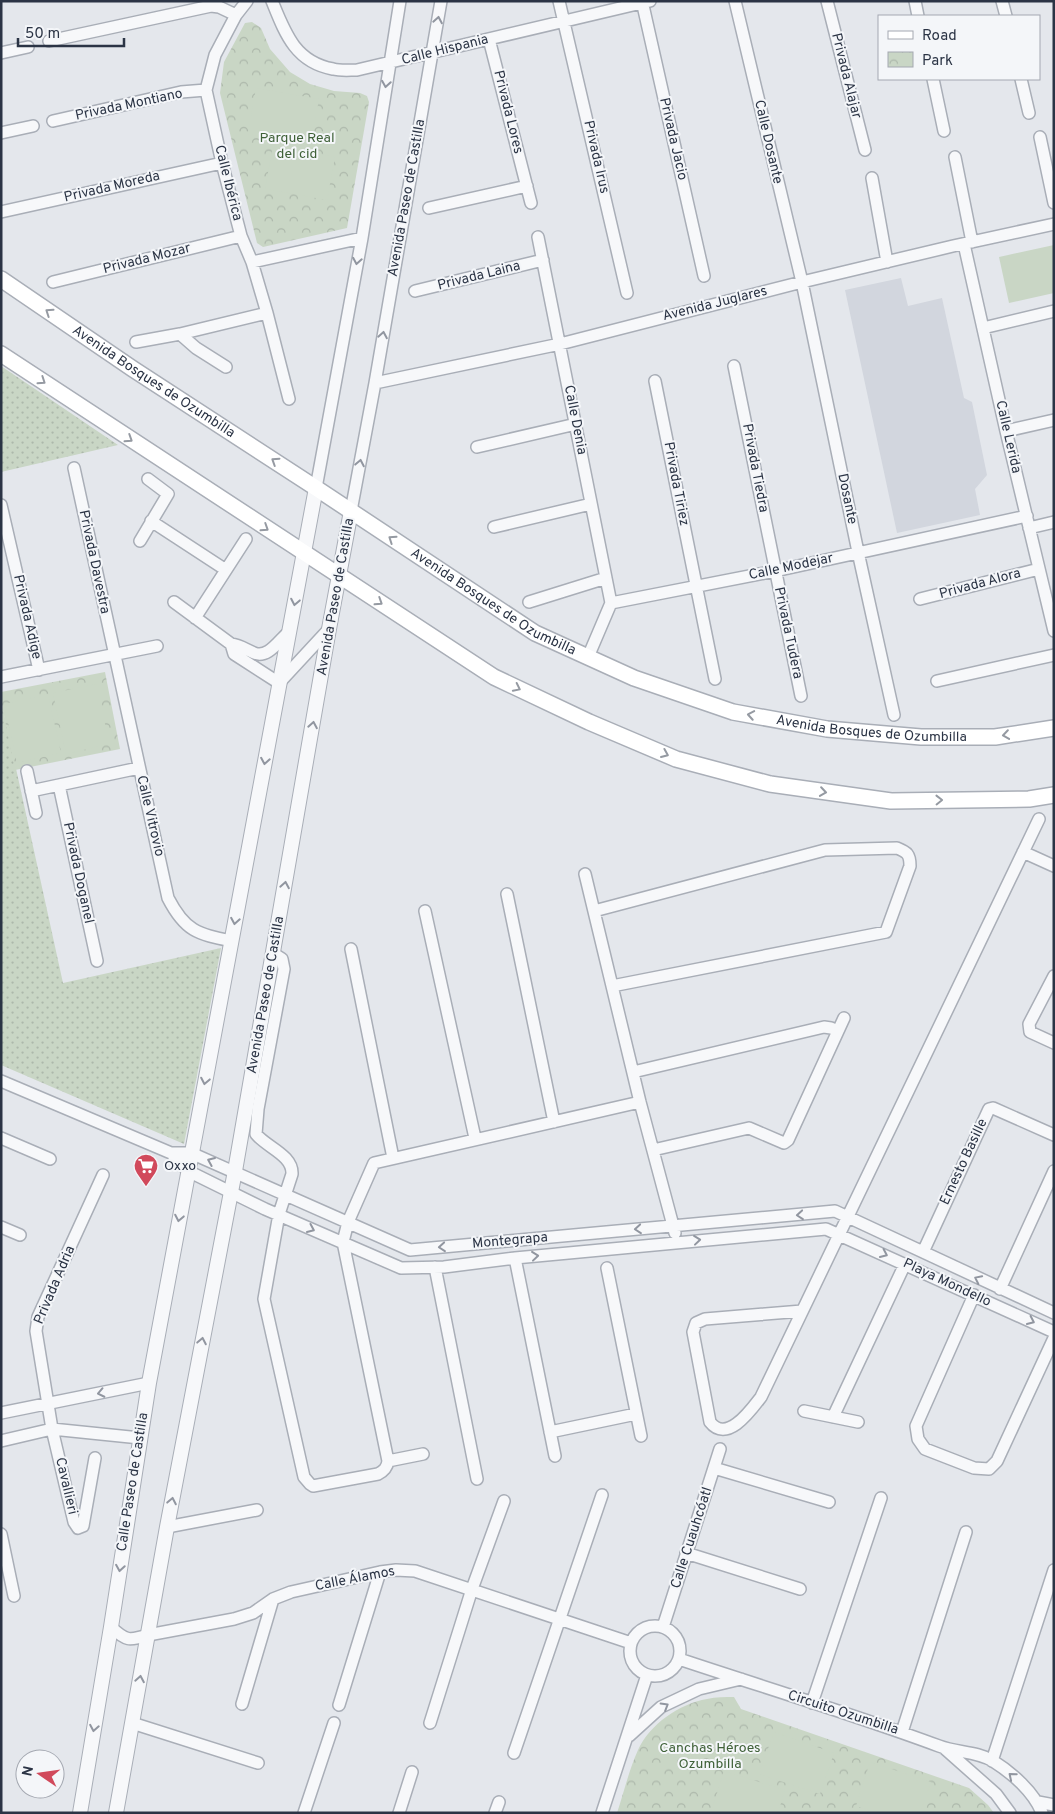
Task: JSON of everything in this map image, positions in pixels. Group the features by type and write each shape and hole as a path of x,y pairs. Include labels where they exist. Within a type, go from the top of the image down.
{"main road":[{"name":"Avenida Bosques de Ozumbilla","path":"1,279 133,369 536,633 634,678 733,712 827,729 930,737 995,737 1054,728"},
{"path":"1,354 494,677 589,722 676,759 770,784 891,801 1029,799 1054,795"}],"street":[{"name":"Calle Ibérica","path":"247,1 236,15 215,55 206,90 241,236 252,262 268,313 289,398"},
{"name":"Calle Hispania","path":"272,1 286,36 298,52 315,62 334,69 357,70 645,2"},
{"path":"171,1153 191,1152 362,238 400,1"},
{"name":"Avenida Paseo de Castilla","path":"231,1192 274,954 338,575 375,383 441,1"},
{"name":"Privada Irus","path":"559,1 628,293"},
{"name":"Calle Dosante","path":"735,1 802,282"},
{"name":"Privada Alajar","path":"827,1 865,150"},
{"path":"915,1 918,15"},
{"path":"1002,1 1006,15"},
{"name":"Privada Jacio","path":"645,2 704,276"},
{"path":"49,41 210,6 219,7 236,15"},
{"name":"Privada Lores","path":"489,39 531,203"},
{"path":"1,53 28,46"},
{"path":"932,80 944,131"},
{"path":"1021,80 1029,113"},
{"name":"Privada Montiano","path":"53,122 182,92 206,90"},
{"path":"1,133 33,126"},
{"path":"1040,137 1054,203"},
{"name":"Calle Lerida","path":"955,157 983,328 1054,631"},
{"name":"Privada Moreda","path":"1,212 222,163"},
{"path":"872,178 887,262"},
{"path":"429,208 526,186"},
{"name":"Avenida Juglares","path":"375,383 560,344 802,282 1054,224"},
{"name":"Privada Mozar","path":"53,282 241,236"},
{"name":"Calle Denia","path":"538,237 611,603"},
{"path":"252,262 362,238"},
{"name":"Privada Laina","path":"415,291 543,260"},
{"name":"Dosante","path":"802,282 894,715"},
{"path":"983,328 1054,311"},
{"path":"136,342 180,334 268,313"},
{"path":"180,334 196,348 226,367"},
{"name":"Privada Tiedra","path":"734,366 775,571"},
{"name":"Privada Tiriez","path":"655,382 715,679"},
{"path":"1006,431 1054,420"},
{"path":"477,447 576,424"},
{"name":"Privada Davestra","path":"74,468 114,655"},
{"path":"140,541 168,494 148,479"},
{"path":"494,527 591,504"},
{"name":"Privada Adige","path":"1,506 39,670"},
{"name":"Calle Modejar","path":"611,603 775,571 1026,516"},
{"path":"151,521 226,570"},
{"path":"1029,528 1054,522"},
{"path":"196,618 246,539"},
{"name":"Privada Alora","path":"920,600 1039,568"},
{"name":"Privada Tudera","path":"775,571 801,696"},
{"path":"529,602 606,578"},
{"path":"174,602 231,644 242,646 260,655 266,654 289,632"},
{"path":"588,657 611,603"},
{"path":"279,683 329,629"},
{"path":"231,644 234,654 279,683"},
{"path":"1,677 157,646"},
{"name":"Calle Vitrovio","path":"114,655 168,898 177,916 192,929 206,936 232,941"},
{"path":"257,668 260,655"},
{"path":"937,682 1054,655"},
{"path":"31,791 139,768"},
{"path":"27,771 36,813"},
{"name":"Privada Doganel","path":"59,785 97,961"},
{"path":"802,1311 705,1318 696,1323 693,1332 710,1422 714,1427 723,1429 735,1426 761,1398 1039,819"},
{"path":"594,911 825,850 897,848 907,852 910,856 910,866 886,932 612,986"},
{"path":"1023,852 1054,866"},
{"path":"585,874 640,1102 674,1226 676,1242"},
{"path":"507,894 554,1122"},
{"path":"425,911 475,1138"},
{"path":"351,949 393,1158"},
{"path":"274,954 282,959 284,969 258,1109 256,1134 288,1160 292,1168 279,1214 264,1299 304,1477 313,1486 378,1474 384,1471 388,1461 343,1242 348,1222 374,1163 475,1138 640,1102"},
{"path":"1054,976 1029,1024 1030,1032 1054,1042"},
{"path":"653,1150 749,1128 784,1143 788,1140 844,1018"},
{"path":"633,1072 824,1027 838,1031"},
{"path":"1,1081 171,1153 188,1171"},
{"name":"Ernesto Basille","path":"922,1252 989,1109 993,1108 1054,1135"},
{"path":"1,1138 50,1160"},
{"name":"Montegrapa","path":"191,1152 410,1250 835,1211 848,1217"},
{"name":"Calle Paseo de Castilla","path":"80,1813 149,1383 191,1152"},
{"name":"Montegrapa","path":"188,1171 247,1200 401,1268 435,1267 676,1242 826,1229 839,1234"},
{"path":"1000,1289 1054,1171"},
{"name":"Privada Adria","path":"52,1429 36,1331 38,1317 103,1175"},
{"path":"247,1200 256,1181"},
{"path":"116,1813 167,1527 231,1192"},
{"name":"Playa Mondello","path":"848,1217 1054,1313"},
{"path":"1,1227 20,1235"},
{"name":"Playa Mondello","path":"839,1234 1054,1332"},
{"path":"515,1258 555,1456"},
{"path":"833,1417 905,1264"},
{"path":"435,1267 477,1479"},
{"path":"607,1268 641,1436"},
{"path":"974,1295 916,1426 918,1439 926,1449 974,1468 989,1469 997,1461 1054,1338"},
{"path":"1,1413 149,1383"},
{"path":"804,1411 858,1422"},
{"path":"550,1432 636,1414"},
{"path":"1,1441 52,1429 140,1438"},
{"name":"Cavallieri","path":"52,1429 74,1522 78,1528 83,1526 95,1458"},
{"name":"Calle Cuauhcóatl","path":"663,1627 720,1449"},
{"path":"388,1461 424,1454"},
{"path":"714,1468 829,1502"},
{"path":"514,1753 602,1495"},
{"path":"812,1703 881,1498"},
{"path":"430,1723 472,1590 504,1501"},
{"path":"167,1527 257,1510"},
{"path":"902,1732 966,1532"},
{"path":"1,1534 14,1596"},
{"path":"686,1553 800,1589"},
{"name":"Calle Álamos","path":"111,1627 121,1637 128,1640 234,1619 253,1613 273,1599 291,1592 396,1570 415,1571 631,1643"},
{"path":"992,1761 1054,1570"},
{"path":"338,1705 380,1572"},
{"path":"242,1704 273,1599"},
{"path":"650,1626 663,1627 674,1634 680,1646 679,1659 672,1670 661,1676 648,1675 636,1668 630,1656 631,1643 638,1632 650,1626"},
{"name":"Circuito Ozumbilla","path":"679,1659 902,1732 944,1748 971,1752 992,1761 1024,1786 1040,1807"},
{"path":"602,1813 648,1675"},
{"path":"627,1738 661,1707 699,1689 741,1679"},
{"path":"132,1723 258,1763"},
{"path":"304,1813 334,1723"},
{"name":"Circuito Ozumbilla","path":"944,1748 996,1794 1010,1813"},
{"path":"399,1813 412,1772"},
{"path":"1040,1807 1054,1805"}],"shaded area":[{"path":"901,278 908,306 942,298 964,398 972,402 987,475 975,489 980,515 897,533 845,290"}],"green space":[{"name":"Parque Real del cid","path":"252,22 261,28 270,49 290,72 310,84 334,91 360,93 367,96 369,102 347,228 263,247 257,243 220,93 224,62 245,23"},
{"path":"256,88 319,99 311,145 248,134"},
{"path":"273,145 335,157 327,200 265,189"},
{"path":"1054,245 1054,293 1009,303 999,257"},
{"path":"1,366 118,445 1,472"},
{"path":"105,672 120,749 15,770 1,692"},
{"path":"97,684 109,744 66,754 53,693"},
{"path":"48,694 61,753 17,763 4,704"},
{"path":"1,700 63,983 221,948 184,1144 1,1065"},
{"name":"Canchas Héroes Ozumbilla","path":"734,1697 741,1709 969,1788 994,1813 617,1813 638,1750 643,1741 658,1724 686,1705 714,1698"},
{"path":"774,1732 834,1753 820,1794 759,1774"},
{"path":"870,1762 931,1782 920,1813 877,1813 856,1806"},
{"path":"724,1771 785,1790 778,1813 711,1812"}],"place":[{"name":"Oxxo","path":"146,1187"}]}
